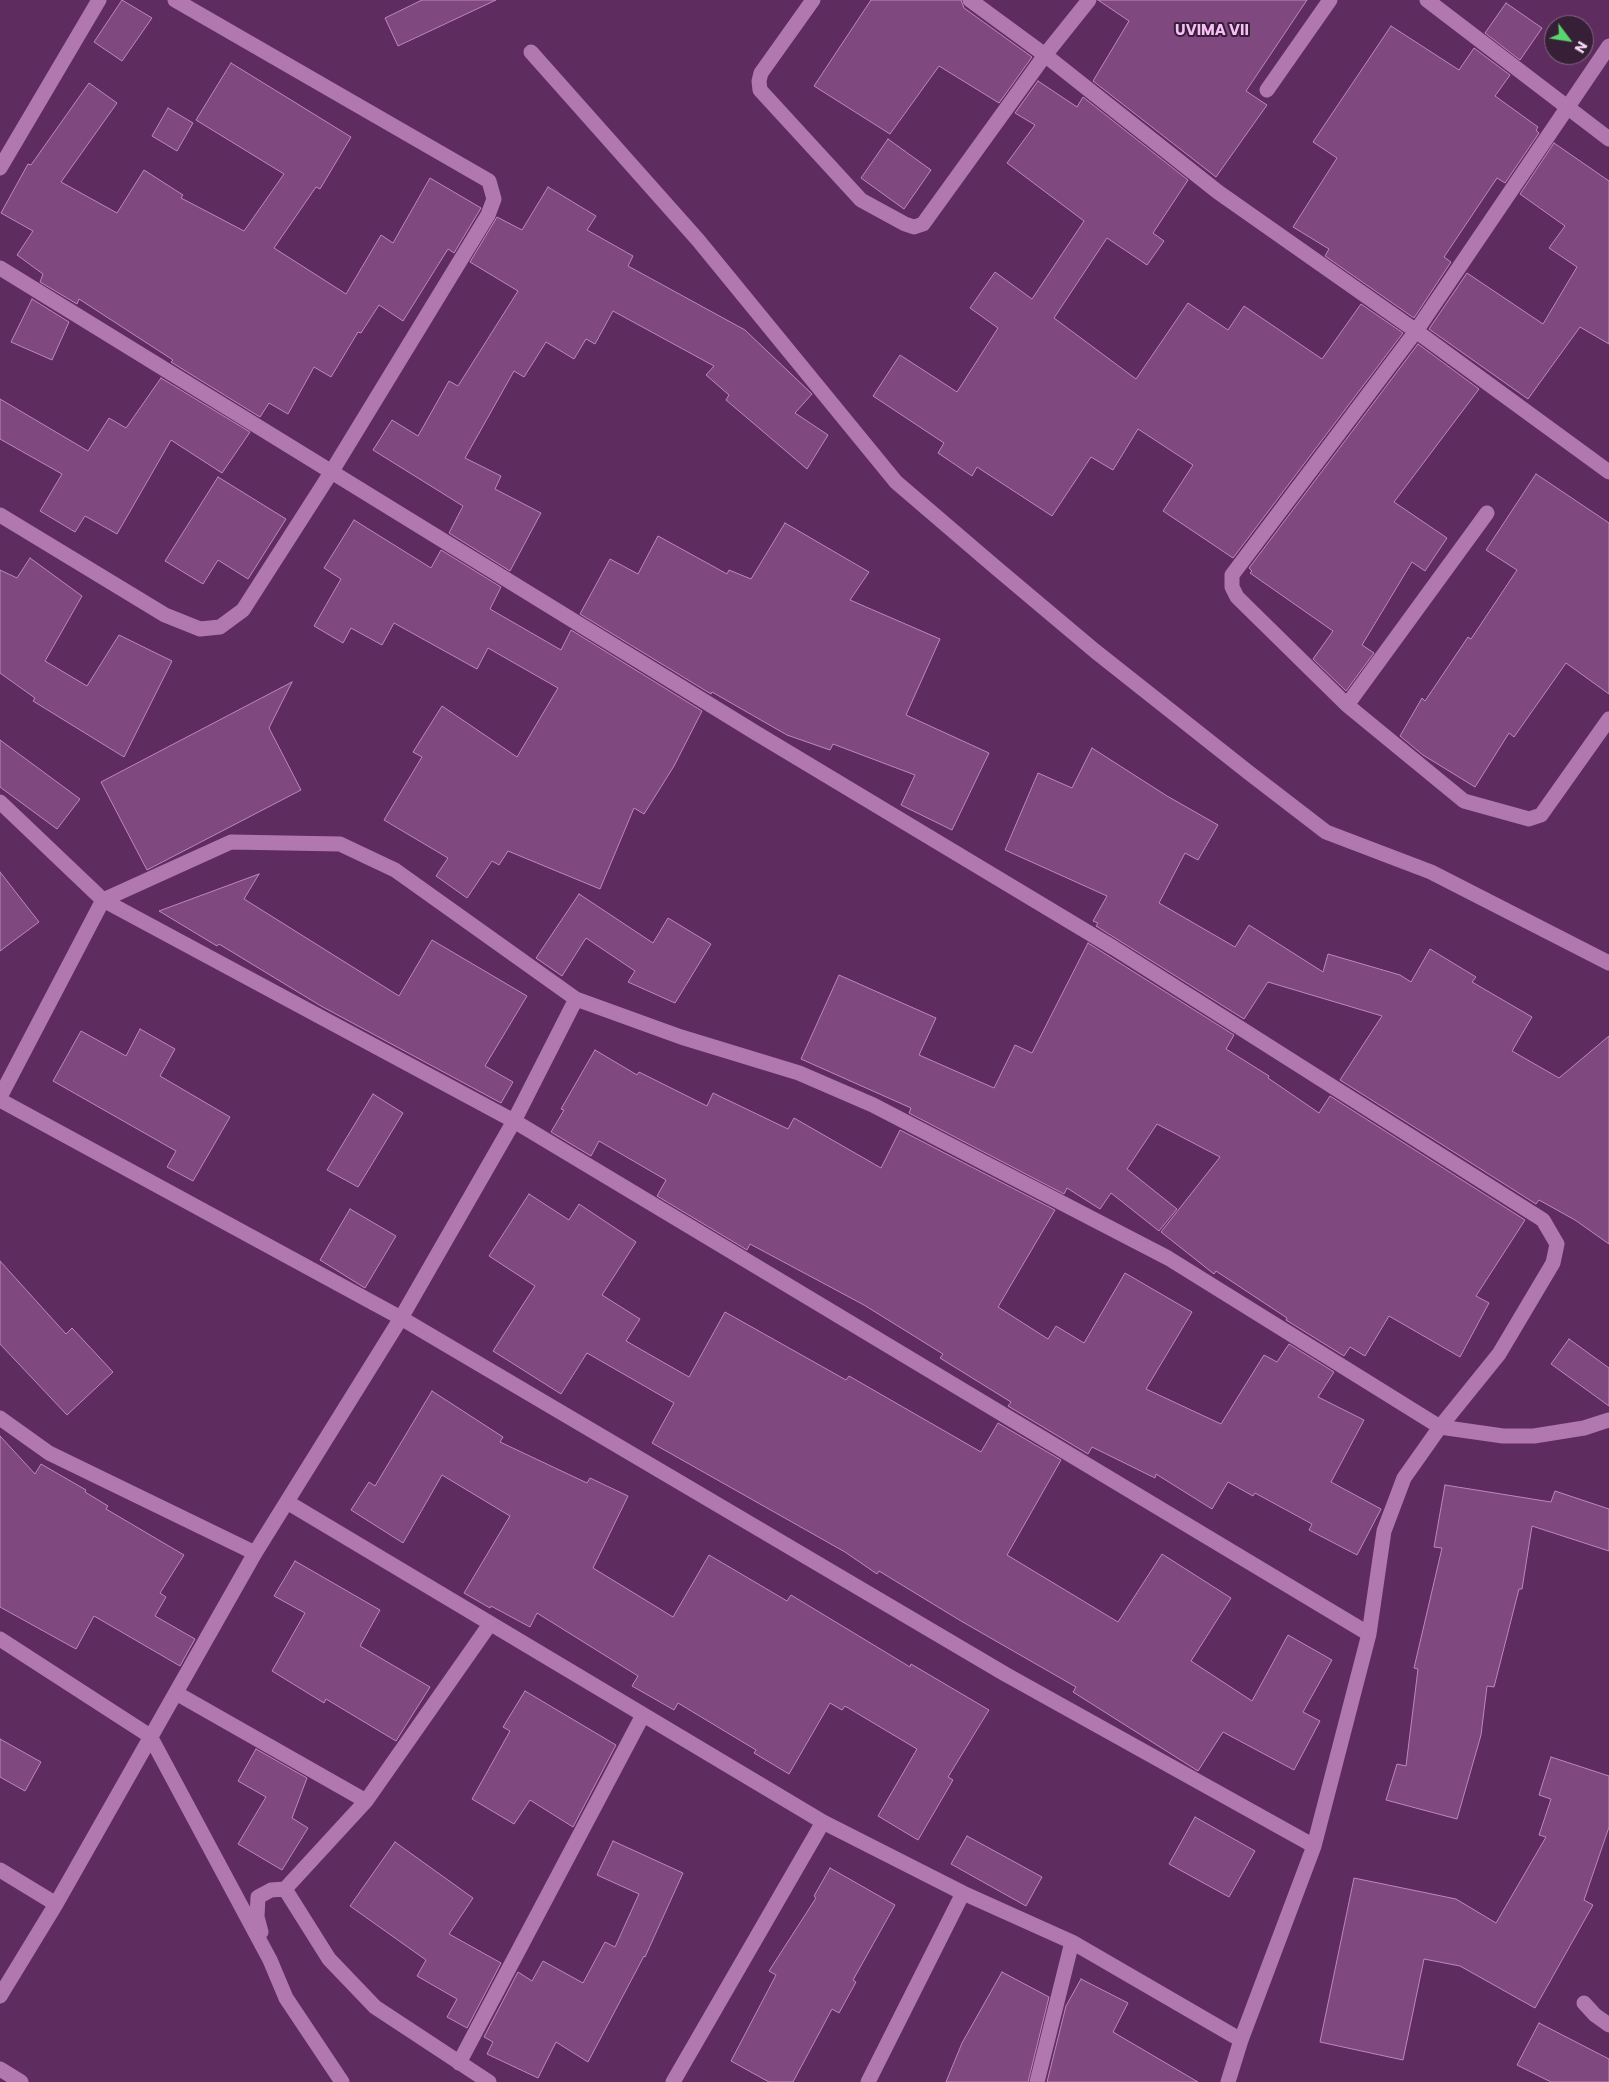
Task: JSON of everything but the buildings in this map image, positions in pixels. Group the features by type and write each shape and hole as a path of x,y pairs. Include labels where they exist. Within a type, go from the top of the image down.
{"street":[{"path":"0,168 99,0"},
{"path":"0,515 165,615 200,629 220,627 243,610 332,471 488,215 494,198 489,181 175,0"},
{"path":"813,0 761,73 758,81 760,90 861,200 914,227 923,224 1045,55 1089,0"},
{"path":"970,0 1045,55 1218,192 1416,331 1609,472"},
{"path":"1267,90 1330,0"},
{"path":"1428,0 1609,139"},
{"path":"1609,46 1416,331 1232,575 1232,587 1237,597 1347,704 1464,801 1530,819 1541,815 1609,719"},
{"path":"531,52 698,240 896,482 994,566 1103,657 1326,832 1430,872 1609,963"},
{"path":"0,268 748,728 1114,948 1543,1220 1557,1244 1553,1263 1499,1354 1440,1427 1404,1478 1384,1531 1370,1634 1314,1846 1241,2040 1228,2082"},
{"path":"1347,704 1487,513"},
{"path":"0,802 103,900 514,1121 1370,1634"},
{"path":"1314,1846 1005,1674 401,1318 0,1098 103,900 231,842 340,844 395,870 576,999 681,1037 799,1073 873,1105 1168,1258 1440,1427 1503,1436 1534,1436 1584,1428 1609,1420"},
{"path":"0,1996 56,1904 255,1553 401,1318 514,1121 576,999"},
{"path":"0,1418 49,1453 255,1553"},
{"path":"287,1502 824,1822 962,1893 1072,1942 1241,2040"},
{"path":"270,1960 257,1917 258,1897 272,1890 285,1889 366,1801 490,1624"},
{"path":"0,1639 150,1736 270,1960 286,1998 342,2082"},
{"path":"176,1694 366,1801"},
{"path":"459,2063 643,1715"},
{"path":"673,2082 824,1822"},
{"path":"0,1870 56,1904"},
{"path":"285,1889 329,1958 375,2007 490,2082"},
{"path":"868,2082 962,1893"},
{"path":"1037,2082 1072,1942"},
{"path":"1584,2003 1595,2015 1609,2025"},
{"path":"0,2069 21,2082"}],"district":[{"name":"UVIMA VII","path":"1212,31"}]}
